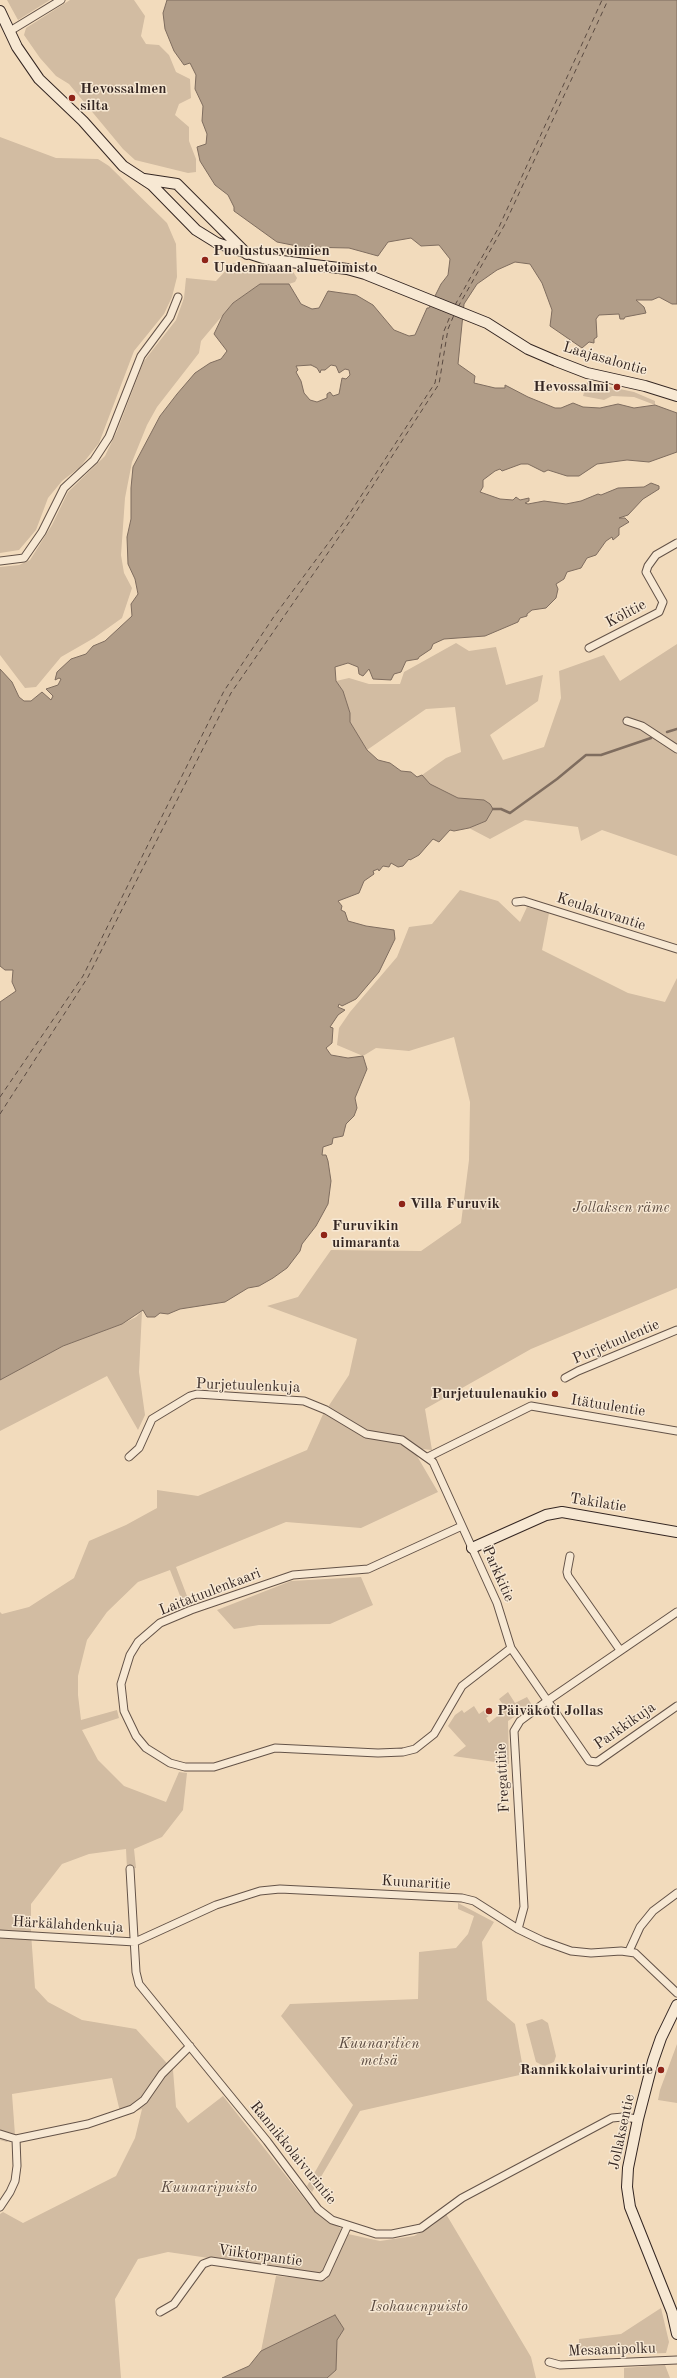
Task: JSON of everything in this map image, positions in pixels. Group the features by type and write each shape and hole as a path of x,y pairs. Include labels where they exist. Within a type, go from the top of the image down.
{"main road":[{"path":"0,11 5,27 39,79 83,121 123,166 159,192 202,234 217,243 248,255"},
{"path":"142,179 177,184 248,255"},
{"name":"Laajasalontie","path":"248,255 266,259 347,270 406,290 487,323 528,349 587,373 645,386 677,396"},
{"name":"Takilatie","path":"472,1548 546,1515 562,1512 677,1532"},
{"name":"Jollaksentie","path":"677,2005 661,2038 638,2119 628,2168 627,2187 630,2208 672,2312 677,2334"}],"street":[{"path":"5,27 61,0"},
{"path":"0,561 24,558 42,532 64,488 94,460 109,437 141,356 170,317 178,297"},
{"name":"Kölitie","path":"589,648 659,612 663,602 646,572 648,566 656,555 677,543"},
{"path":"627,721 642,726 677,749"},
{"name":"Keulakuvantie","path":"516,902 524,901 677,949"},
{"name":"Purjetuulentie","path":"565,1378 578,1371 677,1330"},
{"name":"Purjetuulenkuja","path":"129,1457 139,1448 152,1419 190,1396 197,1394 304,1401 326,1410 366,1434 402,1440 418,1453 428,1457"},
{"name":"Itätuulentie","path":"428,1457 531,1406 677,1431"},
{"name":"Parkkitie","path":"428,1457 433,1462 503,1618 511,1648 547,1701"},
{"name":"Laitatuulenkaari","path":"462,1526 368,1569 293,1575 191,1610 160,1623 138,1642 130,1655 121,1684 124,1712 136,1736 146,1748 157,1757 170,1763 190,1768 214,1767 275,1748 378,1754 403,1752 415,1749 434,1734 462,1686 511,1648"},
{"path":"570,1556 567,1572 568,1576 620,1650"},
{"name":"Fregattitie","path":"518,1929 524,1907 513,1737 520,1721 620,1650 677,1612"},
{"name":"Parkkikuja","path":"547,1701 586,1758 594,1763 677,1706"},
{"name":"Rannikkolaivurintie","path":"130,1869 136,1972 139,1984 267,2141 318,2209 332,2220 376,2234 392,2234 421,2228 462,2198 612,2118 623,2117 638,2119"},
{"name":"Kuunaritie","path":"135,1942 223,1903 260,1891 280,1889 462,1898 474,1901 518,1929 543,1941 571,1951 591,1953 629,1952"},
{"path":"677,1893 653,1911 640,1927 629,1952 639,1958 677,1993"},
{"name":"Härkälahdenkuja","path":"0,1934 135,1942"},
{"path":"0,2134 16,2139 88,2124 132,2109 144,2100 162,2074 190,2046"},
{"path":"0,2207 10,2192 14,2181 17,2166 16,2139"},
{"name":"Viiktorpantie","path":"160,2312 174,2304 203,2264 211,2261 321,2277 326,2273 347,2226"},
{"name":"Mesaanipolku","path":"548,2362 560,2365 677,2360"}],"green space":[{"path":"7,0 50,0 18,20"},
{"path":"70,0 134,0 145,16 141,36 146,44 159,45 169,55 176,72 190,79 191,98 179,104 175,115 189,127 189,141 196,159 196,172 188,173 135,160 123,149 69,84 56,76 40,58 24,35 26,28"},
{"path":"0,137 56,158 98,159 109,166 167,223 176,244 177,277 172,297 164,314 134,351 99,443 80,467 62,481 48,498 36,530 19,550 0,553"},
{"path":"233,263 292,270 297,278 295,282 289,284 260,284 233,303 201,341 199,353 157,407 147,425 132,462 125,498 121,555 124,573 132,588 122,618 94,638 61,657 36,687 25,688 0,655 0,567 19,565 30,560 52,525 68,492 105,456 117,431 144,361 176,320 184,298 186,278 216,281"},
{"path":"587,382 634,392 655,401 655,405 634,397 612,396 604,400 583,396"},
{"path":"456,643 469,651 496,647 506,685 543,675 538,701 490,735 503,760 544,747 561,698 559,671 604,655 620,681 677,644 677,856 602,830 581,841 578,827 525,820 490,839 469,828 486,821 478,799 466,801 458,798 429,784 422,775 446,758 461,752 455,707 426,709 367,750 350,722 350,713 343,691 336,681 349,678 369,684 400,684 404,672"},
{"name":"Jollaksen räme","path":"460,890 498,901 520,922 527,907 549,913 542,950 628,993 665,1002 677,978 677,1288 531,1349 425,1409 432,1450 421,1449 404,1437 368,1431 328,1407 349,1375 357,1339 267,1306 298,1297 331,1250 421,1251 461,1223 469,1160 470,1102 454,1037 409,1051 376,1048 363,1056 337,1045 339,1028 350,1012 397,957 409,927 432,924"},
{"path":"142,1311 139,1372 145,1415 138,1430 107,1376 0,1431 0,1380 63,1346 122,1324 136,1317"},
{"name":"Kuunaripuisto","path":"324,1412 366,1438 400,1443 417,1456 438,1492 361,1528 286,1522 176,1567 190,1604 184,1606 170,1570 138,1582 107,1612 87,1640 78,1676 78,1695 81,1720 117,1710 119,1718 82,1730 98,1760 124,1786 166,1802 179,1772 187,1773 183,1810 162,1837 134,1849 136,1868 127,1869 126,1849 89,1854 62,1864 31,1904 31,1933 35,1988 48,2002 82,2020 136,2029 173,2070 176,2107 188,2123 223,2096 313,2210 343,2230 323,2272 317,2274 168,2252 138,2259 115,2299 121,2378 0,2378 0,2214 3,2212 23,2223 116,2176 135,2138 142,2109 121,2116 112,2078 12,2094 15,2135 7,2142 0,2140 0,1612 2,1614 29,1607 74,1578 89,1541 126,1525 157,1508 157,1490 198,1496 307,1450"},
{"path":"361,1577 373,1605 330,1624 259,1625 234,1629 217,1610 291,1581"},
{"path":"508,1692 515,1703 527,1697 532,1705 508,1721 509,1764 453,1756 466,1746 448,1726 455,1715 462,1710 464,1713 474,1706 479,1714 489,1707 493,1713 486,1718 489,1723 506,1709 499,1699"},
{"name":"Kuunaritien metsä","path":"458,1903 494,1922 482,1942 487,2000 515,2024 524,2074 360,2111 312,2192 307,2186 353,2105 281,2016 290,2004 418,1999 419,1952 456,1948 468,1934 474,1916 458,1909"},
{"path":"542,2019 548,2023 556,2056 554,2062 544,2066 536,2062 526,2024"},
{"path":"677,2044 677,2103 658,2100 660,2090"},
{"name":"Isohauenpuisto","path":"446,2214 531,2357 536,2378 278,2378 300,2332 261,2351 276,2276 326,2280 348,2234 380,2241 414,2236 432,2226"},
{"path":"661,2308 669,2342 666,2353 579,2356 579,2339 621,2334"},
{"path":"665,2365 670,2378 624,2378 624,2368"}],"shaded area":[{"path":"167,0 677,0 677,304 672,304 659,297 652,300 636,300 644,307 646,313 625,317 624,319 620,319 619,314 599,315 596,319 597,337 594,339 594,343 589,342 582,348 550,326 552,310 542,283 530,264 515,262 497,270 477,284 464,304 458,364 475,376 474,383 495,388 505,388 505,385 528,397 555,408 561,408 573,403 583,407 600,408 618,404 634,408 655,405 677,413 677,452 649,462 627,460 597,464 579,476 567,476 548,470 544,472 528,464 521,464 502,471 500,469 495,471 483,480 483,487 480,492 500,499 513,500 516,497 520,500 529,498 529,501 525,503 528,504 544,501 566,504 581,501 598,494 601,495 618,488 644,487 651,483 659,486 659,489 643,499 628,515 619,518 625,518 629,522 619,528 619,535 613,540 612,537 606,541 596,555 587,558 581,568 567,572 564,579 556,584 558,589 556,598 546,608 532,610 527,614 527,616 520,618 518,622 485,636 444,639 433,644 431,649 418,659 406,661 401,672 394,674 391,680 373,679 369,669 363,676 359,674 358,667 348,663 335,667 336,681 343,691 350,713 350,722 367,750 378,760 390,763 401,771 411,772 417,777 422,775 430,784 458,798 484,800 490,804 493,809 486,821 469,828 454,831 450,830 439,842 433,839 419,855 410,860 409,859 403,866 398,867 391,863 389,867 383,866 379,871 378,869 373,871 374,874 364,881 359,893 338,901 342,906 341,910 345,912 348,921 366,926 394,930 395,939 379,972 356,999 342,1006 339,1004 338,1007 345,1010 338,1015 330,1027 333,1028 332,1043 326,1048 331,1055 348,1058 363,1056 367,1069 355,1098 357,1108 354,1116 346,1124 343,1136 333,1138 332,1144 323,1147 322,1155 326,1155 331,1181 328,1204 316,1226 302,1244 300,1251 287,1268 273,1278 259,1286 248,1288 225,1302 180,1309 168,1314 160,1313 155,1317 147,1317 143,1310 122,1324 63,1346 0,1380 0,1002 16,991 12,982 13,970 5,970 0,966 0,669 12,682 19,697 24,701 31,701 42,692 51,700 53,696 46,689 58,685 61,679 59,678 55,680 57,672 71,659 86,654 93,646 105,641 132,616 131,604 138,594 135,579 128,564 127,537 131,519 133,467 160,416 177,394 195,373 210,363 221,359 227,351 214,334 223,315 233,303 260,284 289,284 301,304 312,309 319,308 328,291 356,295 373,305 394,330 409,336 415,335 427,308 429,308 441,284 448,275 450,259 439,245 421,246 411,238 388,242 378,256 349,248 302,247 277,242 234,211 234,207 228,195 215,185 200,161 197,147 206,144 207,134 202,121 203,106 195,89 196,75 190,63 184,65 174,51 165,29 163,13","holes":["311,365 317,368 320,373 321,370 325,370 331,365 336,366 339,373 345,369 349,370 350,375 346,379 342,378 339,394 333,396 330,392 327,394 327,398 317,402 310,400 304,393 301,381 296,372 298,370 296,366"]},
{"path":"335,2315 344,2329 337,2340 336,2370 327,2378 222,2378 249,2366 261,2351"}],"waterway":[{"path":"667,732 677,729"},
{"path":"493,809 501,809 510,813 557,779 586,755 601,755 651,738"}],"ferry route":[{"path":"455,305 499,227 602,0"},
{"path":"458,307 504,226 608,0"},
{"path":"0,1097 83,976 224,691 275,615 344,522 435,383 444,331 451,314"},
{"path":"0,1114 88,977 231,693 350,521 439,384 448,329 454,315"}],"place":[{"name":"Hevossalmen silta","path":"72,98"},
{"name":"Puolustusvoimien Uudenmaan aluetoimisto","path":"205,260"},
{"name":"Hevossalmi","path":"617,387"},
{"name":"Villa Furuvik","path":"402,1204"},
{"name":"Furuvikin uimaranta","path":"324,1235"},
{"name":"Purjetuulenaukio","path":"555,1394"},
{"name":"Päiväkoti Jollas","path":"489,1711"},
{"name":"Rannikkolaivurintie","path":"661,2070"}]}
